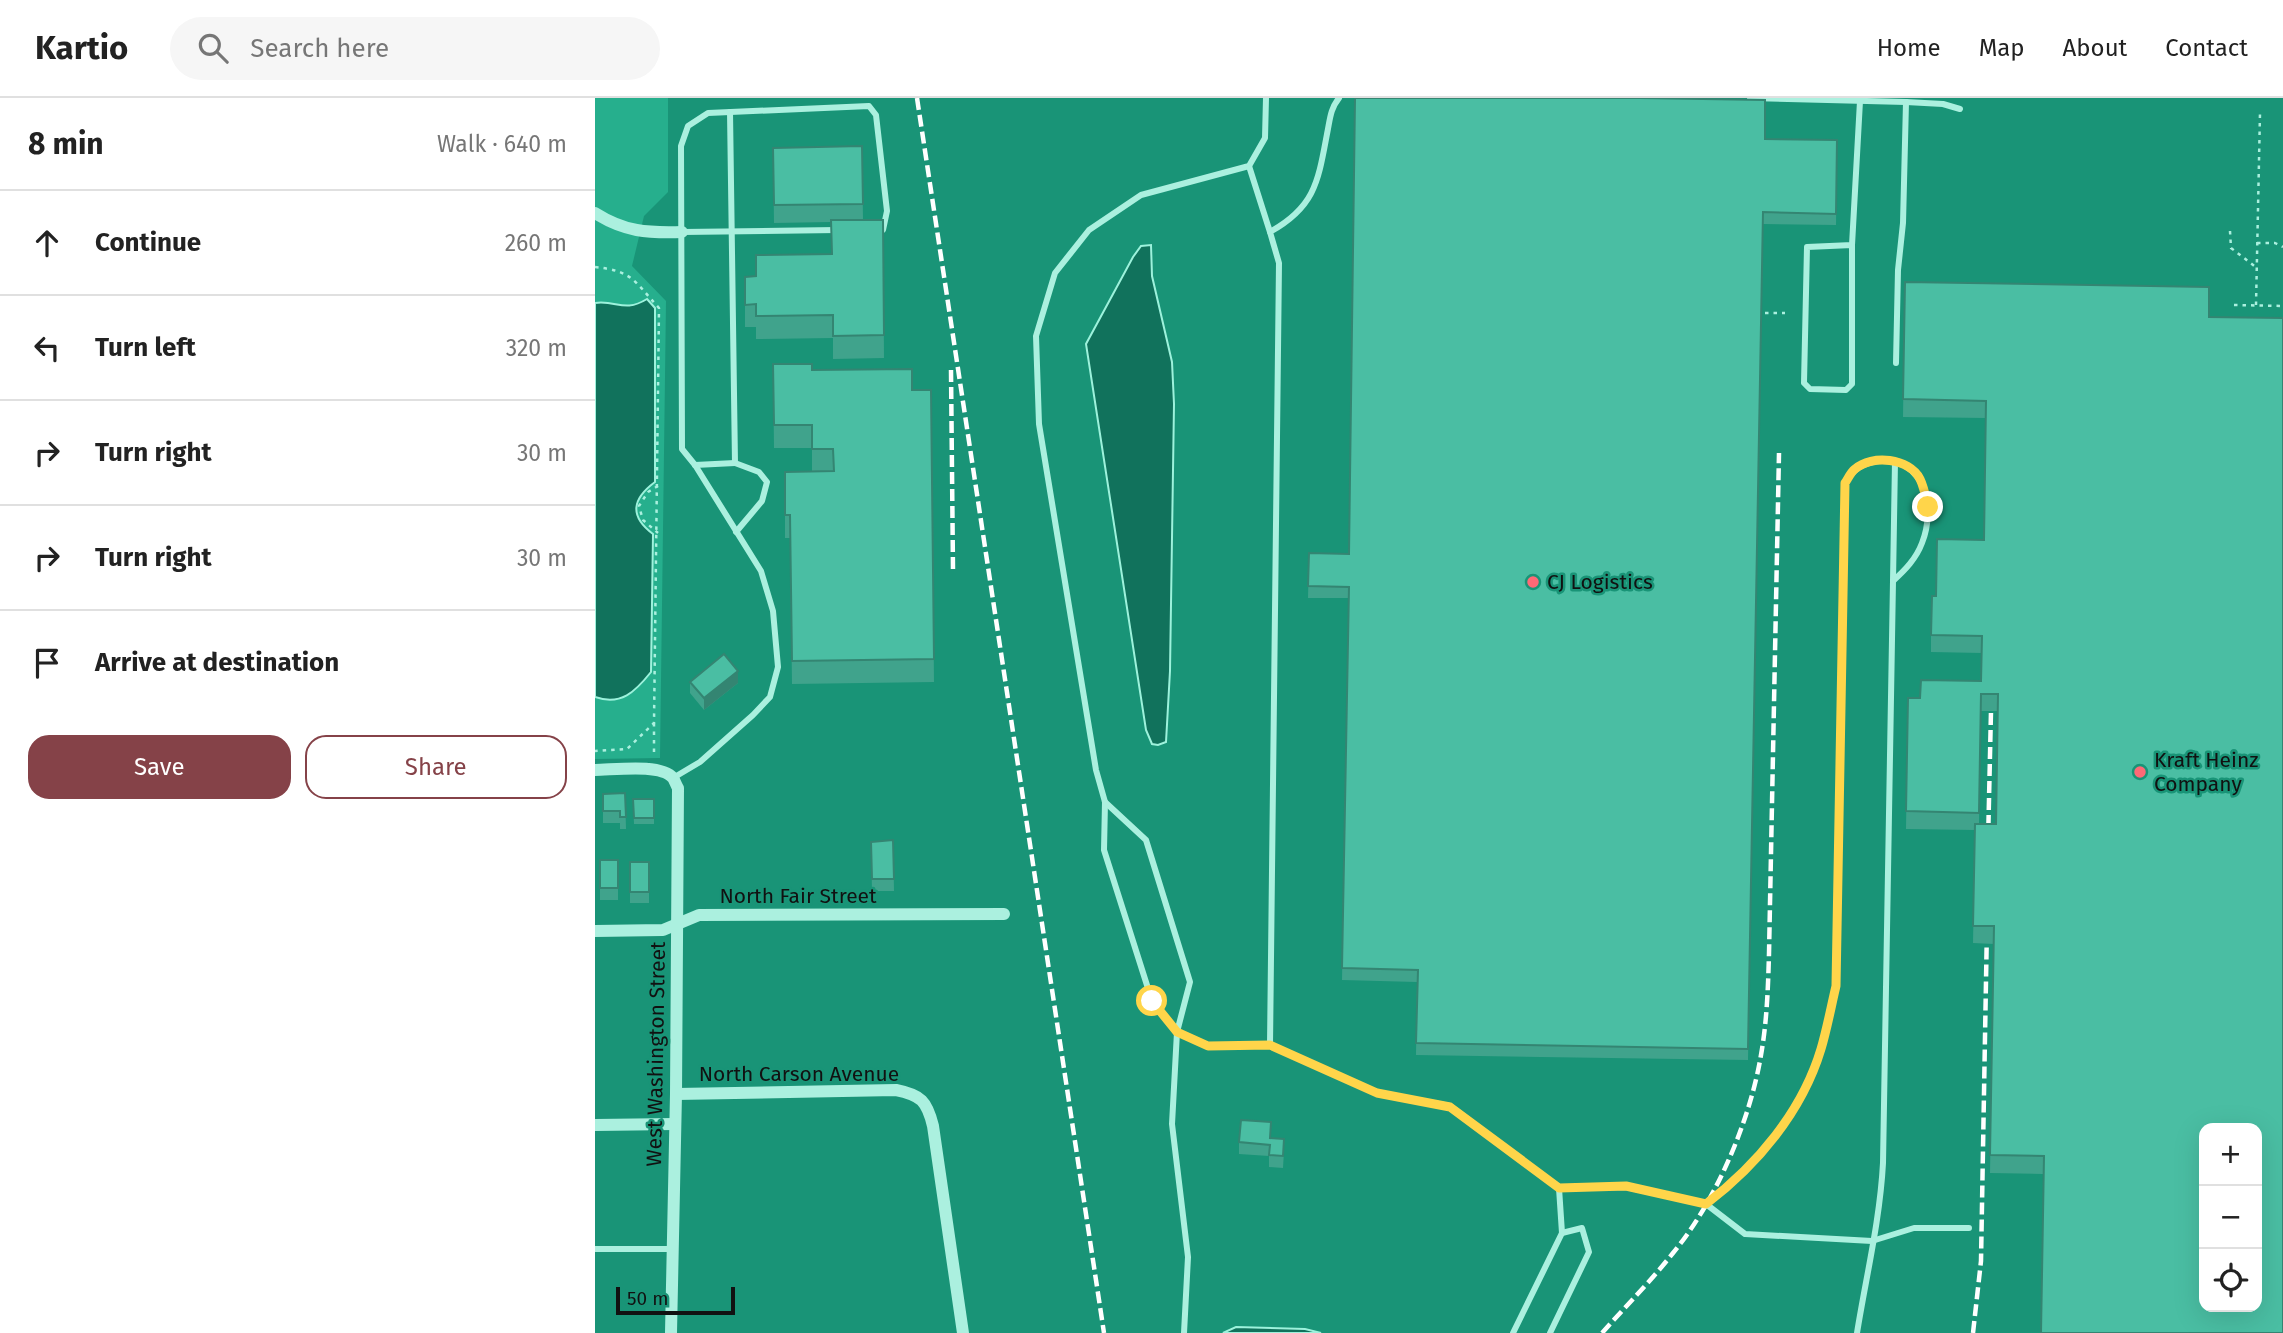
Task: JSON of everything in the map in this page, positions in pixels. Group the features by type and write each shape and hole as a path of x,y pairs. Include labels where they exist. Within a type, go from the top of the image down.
{"street":[{"path":"595,213 623,228 651,233 682,232"},
{"path":"595,770 640,769 664,772 673,778"},
{"name":"West Washington Street","path":"671,1333 678,788 673,778"},
{"name":"North Fair Street","path":"595,932 663,930 699,915 1004,915"},
{"name":"North Carson Avenue","path":"676,1094 895,1090 921,1098 929,1109 933,1126 963,1333"},
{"path":"595,1125 674,1124"}],"lane":[{"path":"1266,98 1265,138 1249,166 1141,195 1089,230 1055,273 1036,336 1039,424 1096,770 1105,802 1104,850 1152,1001 1177,1032 1208,1046 1270,1045 1377,1093 1450,1107 1559,1188 1626,1186 1706,1204 1745,1234 1872,1241 1914,1228 1969,1228"},
{"path":"1270,232 1292,219 1309,199 1321,165 1332,107 1339,98"},
{"path":"1750,98 1906,102 1943,104 1960,109"},
{"path":"1852,244 1807,247 1804,383 1809,389 1846,390 1852,384 1852,244 1860,101"},
{"path":"673,778 700,762 753,715 769,697 778,667 773,611 761,571 695,465 682,449 681,146 688,127 708,113 868,102 876,115 887,211 883,230 869,230"},
{"path":"1896,363 1906,102"},
{"path":"730,112 735,463"},
{"path":"1249,166 1279,263 1270,1045"},
{"path":"682,232 842,230"},
{"path":"1706,1204 1737,1180 1769,1144 1796,1105 1820,1052 1836,986 1845,483 1853,470 1865,463 1895,461 1906,465 1919,478 1928,507 1923,541 1911,564 1893,582"},
{"path":"1857,1333 1881,1201 1883,1163 1895,461"},
{"path":"695,465 735,463 759,472 767,482 762,501 736,533"},
{"path":"1105,802 1146,840 1190,982 1177,1032 1172,1124 1188,1257 1184,1333"},
{"path":"1513,1333 1562,1233 1559,1188"},
{"path":"1550,1333 1589,1252 1582,1228 1562,1233"},
{"path":"595,1249 672,1249"}],"path":[{"path":"2256,306 2260,113"},
{"path":"2230,230 2231,248 2257,268"},
{"path":"2257,243 2275,243 2283,247"},
{"path":"595,267 620,270 629,275 659,308 655,755"},
{"path":"2234,305 2283,306"},
{"path":"1765,313 1785,313"},
{"path":"658,486 647,492 639,506 642,520 658,533"},
{"path":"595,751 627,750 655,723"}],"green space":[{"path":"595,98 668,98 668,192 644,216 632,266 666,301 660,758 595,759"}],"water":[{"path":"1151,245 1152,276 1172,362 1174,404 1170,671 1166,742 1158,745 1152,744 1146,730 1086,344 1133,257 1141,246"},
{"path":"647,299 655,308 655,482 647,488 636,508 640,521 653,534 651,672 633,691 612,700 595,697 595,303 626,306"},
{"path":"1236,1327 1305,1329 1321,1333 1223,1333"}],"building":[{"name":"CJ Logistics","path":"1355,98 1765,100 1765,139 1837,140 1836,214 1763,212 1748,1049 1416,1043 1418,970 1342,968 1349,587 1308,586 1309,553 1349,554"},
{"path":"862,146 863,204 774,205 773,148"},
{"path":"831,220 883,220 884,335 833,336 833,315 756,316 756,304 745,305 745,277 756,276 756,255 832,254"},
{"name":"Kraft Heinz Company","path":"1905,282 2209,287 2209,317 2283,318 2283,1333 2041,1333 2044,1156 1990,1155 1994,926 1973,926 1975,824 1996,824 1998,694 1981,694 1979,813 1906,811 1908,698 1920,698 1921,680 1981,681 1982,636 1931,635 1932,596 1936,596 1937,539 1984,540 1986,401 1903,399"},
{"path":"773,364 812,364 812,370 912,369 912,390 931,390 934,659 792,661 790,515 785,515 785,472 834,471 833,449 812,449 812,425 774,425"},
{"path":"724,654 738,671 704,698 690,682"},
{"path":"625,793 626,817 620,817 620,811 603,811 603,794"},
{"path":"633,799 654,799 654,818 634,818"},
{"path":"893,840 894,879 872,879 871,842"},
{"path":"600,860 618,860 618,888 600,888"},
{"path":"630,862 649,862 649,892 630,892"},
{"path":"1241,1120 1271,1122 1270,1138 1284,1139 1283,1156 1269,1155 1270,1145 1239,1142"}],"railway":[{"path":"917,98 1104,1333"},
{"path":"951,370 953,570"},
{"path":"1602,1333 1689,1232 1729,1159 1756,1080 1766,1017 1769,954 1779,453"},
{"path":"1988,844 1991,711"},
{"path":"1973,1333 1981,1261 1987,925"}],"place":[{"name":"CJ Logistics","path":"1533,582"},
{"name":"Kraft Heinz Company","path":"2140,772"}],"route":[{"path":"1152,1001 1177,1032 1208,1046 1270,1045 1377,1093 1450,1107 1559,1188 1626,1186 1706,1204 1737,1180 1769,1144 1796,1105 1820,1052 1836,986 1845,483 1853,470 1865,463 1895,461 1906,465 1919,478 1928,507"}]}
